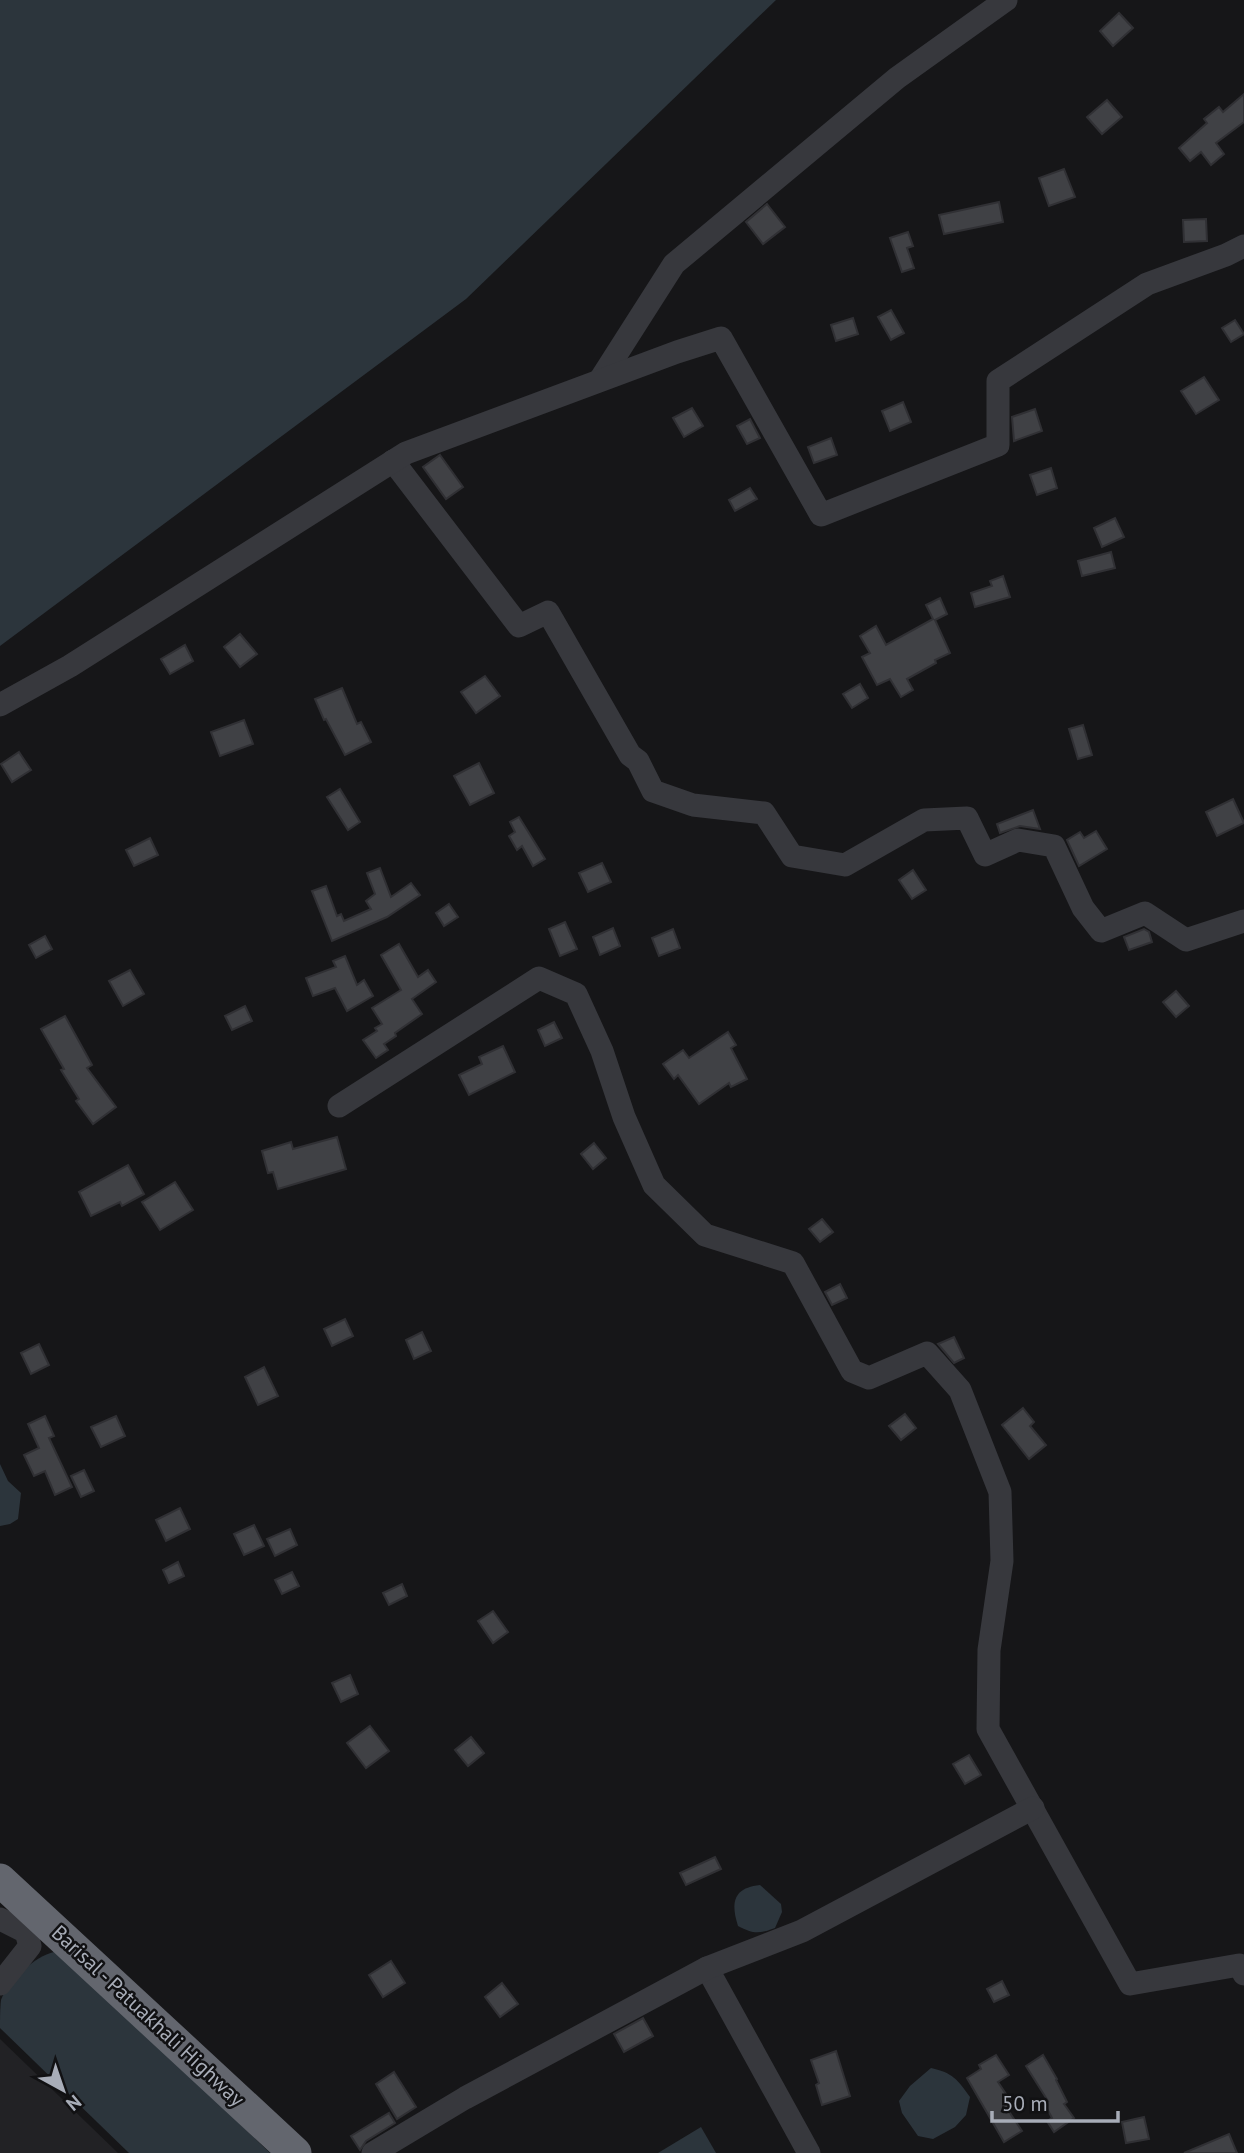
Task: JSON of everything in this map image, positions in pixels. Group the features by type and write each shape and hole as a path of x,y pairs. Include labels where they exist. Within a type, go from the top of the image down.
{"highway":[{"name":"Barisal - Patuakhali Highway","path":"0,1880 295,2153"}],"street":[{"path":"600,380 674,264 897,78 1006,0"},
{"path":"0,705 70,666 406,453 600,380 722,338 821,515 998,445 999,381 1147,284 1244,246"},
{"path":"393,461 519,626 548,612 629,755 638,761 653,792 693,804 764,813 792,856 845,865 924,820 967,818 985,855 1018,840 1054,846 1083,908 1101,930 1145,913 1186,940 1244,921"},
{"path":"339,1106 539,978 576,994 602,1051 624,1117 654,1185 705,1235 793,1264 852,1371 869,1378 927,1353 960,1390 1000,1492 1002,1561 989,1650 988,1730 1130,1984 1239,1965 1244,1974"},
{"path":"373,2153 465,2098 707,1968 802,1931 1033,1808"},
{"path":"0,1919 26,1932 30,1947 0,1984"},
{"path":"707,1968 809,2153"}],"shaded area":[{"path":"0,0 776,0 466,299 0,646"},
{"path":"0,1464 8,1481 21,1493 18,1519 0,1526"},
{"path":"760,1885 781,1904 782,1912 775,1928 748,1931 738,1926 736,1898 744,1890"},
{"path":"54,1952 113,2001 270,2153 129,2153 0,2028 1,2000 10,1985 31,1964"},
{"path":"0,2039 118,2153 0,2153"},
{"path":"931,2068 954,2078 970,2097 966,2115 955,2127 933,2139 918,2136 902,2113 899,2101 910,2086"},
{"path":"701,2127 716,2153 658,2153"}],"building":[{"path":"1119,13 1133,28 1113,46 1100,31"},
{"path":"1244,94 1244,122 1216,143 1224,154 1211,165 1201,152 1190,161 1179,148 1207,123 1204,119 1219,107 1223,112"},
{"path":"1107,100 1122,117 1102,134 1087,117"},
{"path":"1064,169 1075,197 1049,206 1039,178"},
{"path":"999,202 1003,222 944,234 939,215"},
{"path":"767,204 785,227 763,244 746,222"},
{"path":"1206,219 1207,241 1184,242 1183,220"},
{"path":"908,232 913,246 907,248 914,268 902,272 890,238"},
{"path":"891,310 904,333 891,340 878,317"},
{"path":"853,318 858,334 836,341 831,325"},
{"path":"1235,320 1244,334 1231,342 1222,328"},
{"path":"1204,377 1219,400 1196,414 1181,391"},
{"path":"903,402 911,422 890,431 882,411"},
{"path":"692,408 703,426 684,437 673,418"},
{"path":"1035,409 1042,431 1014,441 1012,417"},
{"path":"750,419 760,438 747,444 737,426"},
{"path":"831,438 837,455 814,463 808,447"},
{"path":"440,455 463,487 446,499 423,467"},
{"path":"1051,468 1057,488 1037,495 1030,475"},
{"path":"750,488 757,499 735,511 729,500"},
{"path":"1115,518 1124,537 1102,547 1094,528"},
{"path":"1111,552 1115,568 1082,576 1078,561"},
{"path":"1003,576 1010,597 975,607 971,593 992,586 990,581"},
{"path":"940,598 947,614 935,620 950,653 907,679 913,690 901,697 890,679 877,685 862,657 870,653 860,636 876,626 886,645 933,619 926,605"},
{"path":"240,634 257,654 240,667 224,647"},
{"path":"185,645 193,661 170,674 161,659"},
{"path":"485,676 500,696 476,713 461,692"},
{"path":"860,684 868,698 852,708 843,694"},
{"path":"342,688 357,724 361,722 371,742 345,755 315,699"},
{"path":"244,720 253,744 220,756 211,732"},
{"path":"1083,725 1092,755 1078,759 1069,729"},
{"path":"19,752 31,770 12,782 1,764"},
{"path":"479,763 494,793 470,805 454,776"},
{"path":"340,789 360,822 348,830 327,797"},
{"path":"1233,799 1244,823 1217,836 1206,812"},
{"path":"1033,810 1040,829 1020,826 1000,833 997,824"},
{"path":"519,817 545,859 533,866 522,846 517,850 509,836 515,832 510,822"},
{"path":"1096,831 1107,849 1079,866 1067,840 1080,832 1084,838"},
{"path":"150,838 158,855 134,866 126,850"},
{"path":"602,863 611,882 588,892 579,873"},
{"path":"380,868 391,897 411,883 420,895 387,917 332,941 312,891 326,886 337,916 341,914 344,921 371,909 366,901 375,894 367,873"},
{"path":"913,870 926,890 912,899 899,880"},
{"path":"449,904 458,917 444,926 436,913"},
{"path":"565,922 577,949 560,956 549,929"},
{"path":"613,928 620,946 600,955 593,937"},
{"path":"673,929 680,948 659,956 652,938"},
{"path":"1144,929 1149,932 1152,942 1129,950 1124,937"},
{"path":"45,936 52,949 36,958 29,945"},
{"path":"399,944 418,977 428,970 436,982 412,999 422,1014 395,1033 396,1036 384,1044 388,1050 376,1058 363,1040 377,1031 375,1028 382,1024 372,1008 401,990 381,955"},
{"path":"345,956 357,985 364,980 373,996 347,1011 335,988 313,996 306,978 336,967 333,961"},
{"path":"130,970 144,994 123,1006 109,981"},
{"path":"1176,991 1189,1006 1176,1017 1163,1002"},
{"path":"245,1006 252,1021 232,1030 225,1016"},
{"path":"65,1016 92,1065 87,1068 116,1107 93,1124 76,1101 79,1099 41,1029"},
{"path":"554,1022 562,1038 545,1046 538,1030"},
{"path":"728,1032 736,1045 731,1048 747,1079 731,1087 729,1083 699,1104 678,1075 674,1079 663,1064 683,1050 689,1058"},
{"path":"503,1046 515,1072 469,1095 459,1075 482,1064 479,1057"},
{"path":"337,1137 346,1169 278,1189 273,1172 268,1173 262,1151 291,1142 293,1149"},
{"path":"594,1143 606,1158 593,1169 581,1154"},
{"path":"128,1165 144,1194 122,1206 120,1202 91,1216 79,1192"},
{"path":"175,1182 193,1210 160,1230 142,1202"},
{"path":"822,1219 833,1232 820,1242 809,1229"},
{"path":"840,1284 847,1298 832,1305 825,1292"},
{"path":"345,1319 353,1336 332,1346 324,1329"},
{"path":"422,1332 431,1351 414,1359 406,1340"},
{"path":"954,1337 964,1358 954,1363 938,1344"},
{"path":"39,1344 49,1365 31,1374 21,1353"},
{"path":"264,1367 278,1396 258,1405 245,1377"},
{"path":"1023,1408 1034,1422 1030,1426 1046,1445 1029,1459 1002,1425"},
{"path":"905,1414 916,1428 901,1440 889,1426"},
{"path":"45,1416 54,1436 49,1438 72,1487 55,1495 45,1471 34,1476 24,1455 39,1448 28,1424"},
{"path":"116,1416 125,1436 101,1447 91,1427"},
{"path":"84,1470 94,1491 81,1497 71,1476"},
{"path":"180,1508 190,1529 166,1541 156,1520"},
{"path":"254,1525 264,1546 244,1555 234,1534"},
{"path":"290,1529 297,1545 275,1556 267,1539"},
{"path":"178,1562 184,1576 169,1583 163,1570"},
{"path":"292,1572 299,1586 282,1594 275,1580"},
{"path":"402,1584 407,1596 389,1605 383,1593"},
{"path":"493,1611 508,1632 493,1643 478,1621"},
{"path":"350,1675 358,1694 341,1702 332,1683"},
{"path":"370,1726 389,1751 366,1768 347,1743"},
{"path":"471,1737 484,1753 468,1766 455,1750"},
{"path":"969,1755 981,1775 965,1784 953,1764"},
{"path":"715,1857 721,1869 686,1885 680,1873"},
{"path":"391,1961 405,1983 383,1997 369,1975"},
{"path":"1002,1981 1009,1995 994,2002 987,1989"},
{"path":"502,1983 518,2004 500,2017 485,1997"},
{"path":"643,2018 653,2036 624,2052 614,2034"},
{"path":"836,2051 850,2096 822,2105 816,2085 819,2083 811,2060"},
{"path":"996,2055 1009,2075 998,2082 1014,2106 1008,2110 1022,2131 1004,2142 967,2078 981,2069 979,2065"},
{"path":"1043,2055 1067,2102 1064,2104 1074,2118 1054,2132 1047,2121 1052,2118 1044,2103 1048,2101 1026,2066"},
{"path":"394,2072 416,2107 397,2119 376,2084"},
{"path":"389,2113 395,2123 366,2141 360,2150 351,2136"},
{"path":"1144,2117 1149,2139 1126,2143 1122,2122"},
{"path":"1229,2134 1237,2153 1184,2153"}]}
